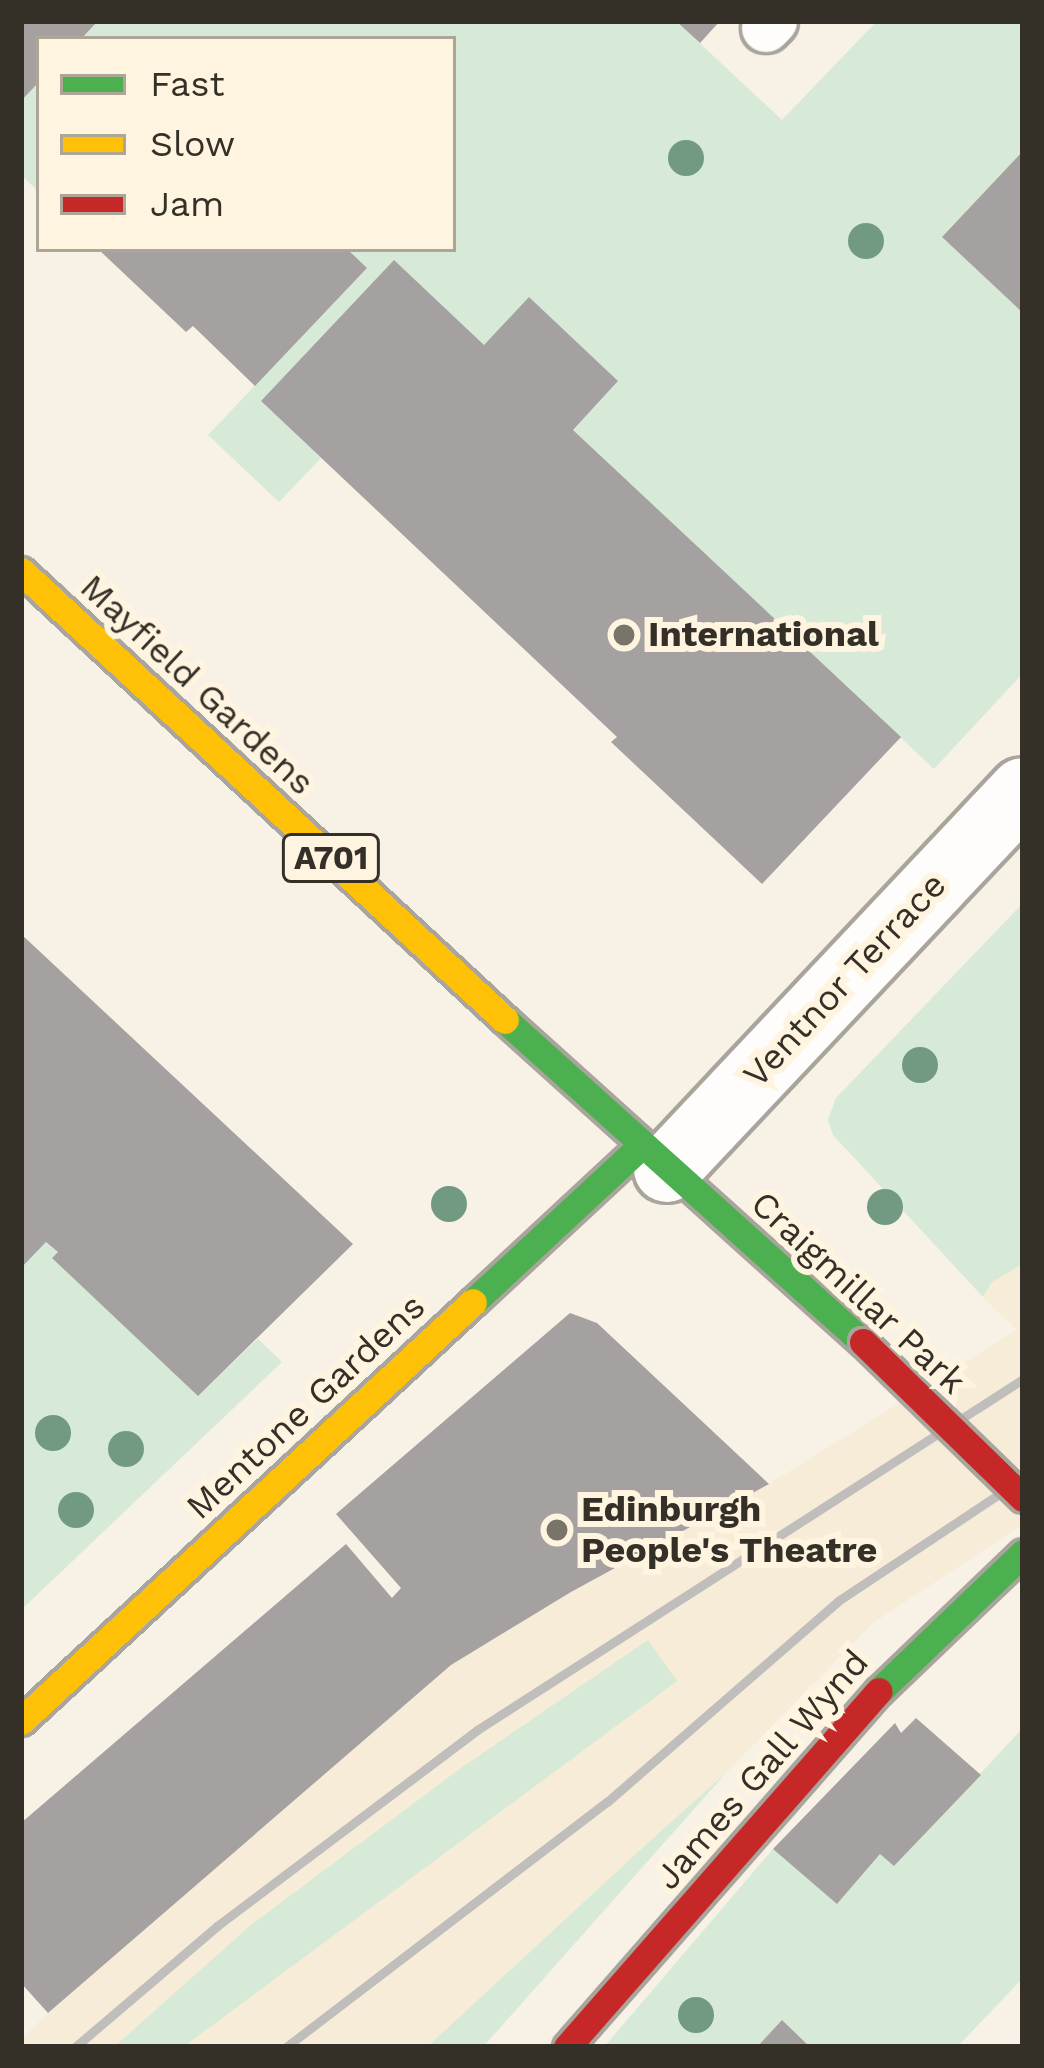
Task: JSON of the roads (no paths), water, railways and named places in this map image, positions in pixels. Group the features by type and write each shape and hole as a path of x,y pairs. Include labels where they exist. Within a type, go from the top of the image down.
{"street":[{"name":"Mayfield Gardens","path":"21,571 654,1157"},
{"name":"Ventnor Terrace","path":"654,1157 1023,791"},
{"name":"Craigmillar Park","path":"654,1157 863,1342 1023,1498"},
{"name":"Mentone Gardens","path":"21,1721 654,1157"},
{"name":"James Gall Wynd","path":"567,2047 898,1670 1023,1553"}],"railway":[{"path":"75,2047 217,1926 477,1730 1023,1379"},
{"path":"286,2047 607,1802 838,1601 1023,1478"}],"place":[{"name":"International","path":"624,635"},
{"name":"Edinburgh People's Theatre","path":"557,1530"}]}
